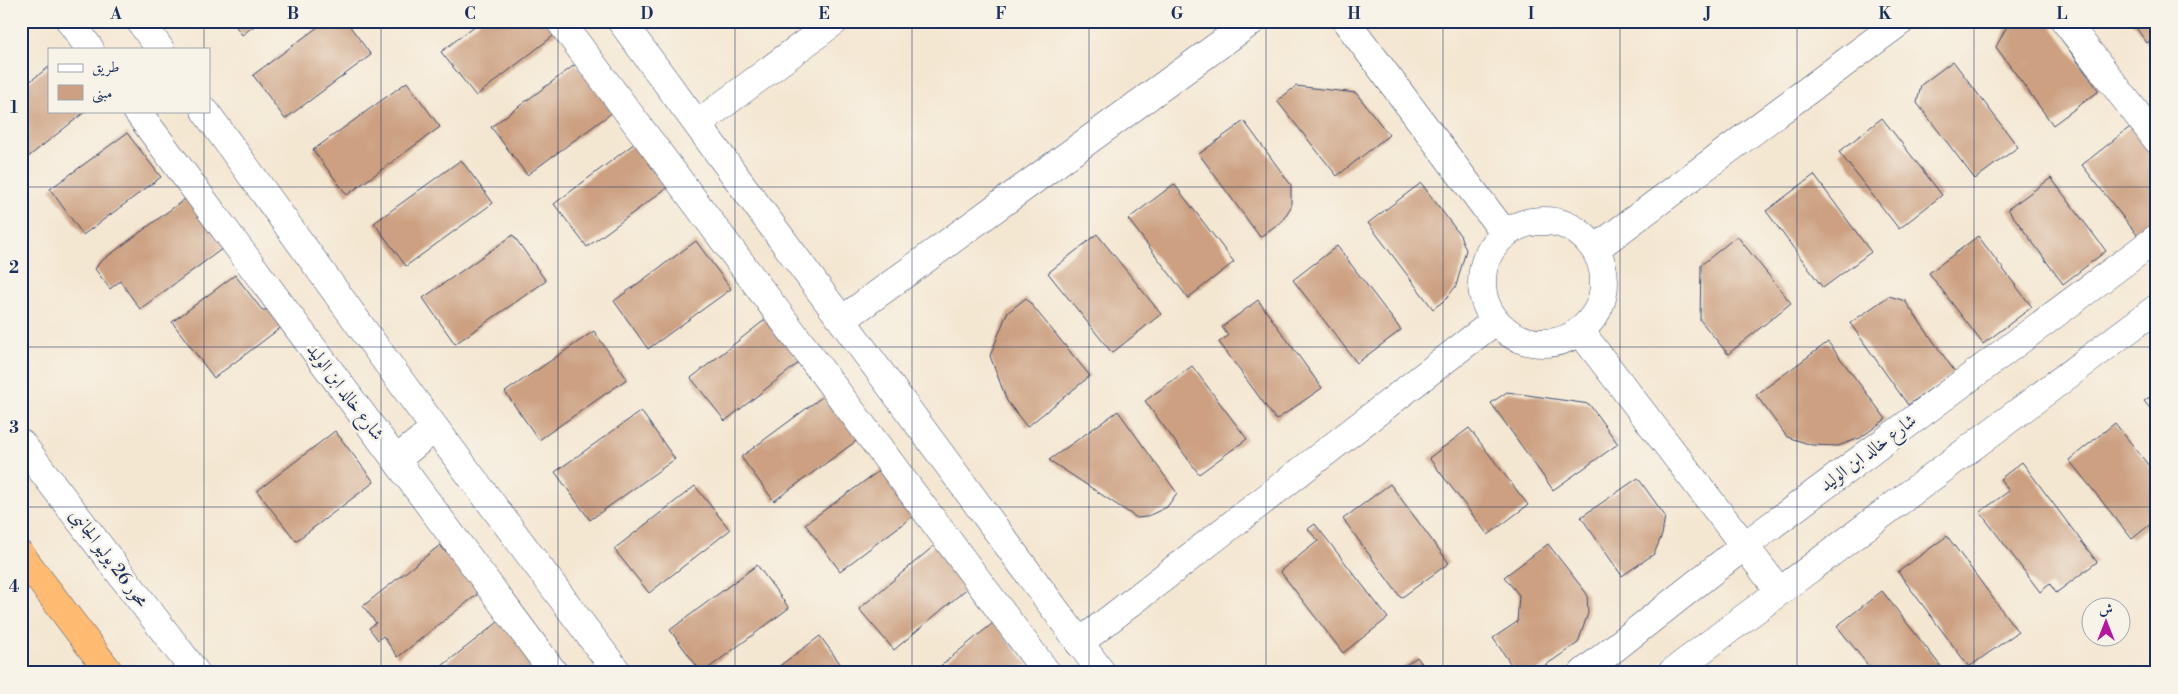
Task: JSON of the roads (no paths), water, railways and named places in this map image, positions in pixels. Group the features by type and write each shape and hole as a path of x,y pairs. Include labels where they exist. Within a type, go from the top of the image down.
{"highway":[{"path":"21,555 110,673"}],"street":[{"path":"70,21 89,48"},
{"path":"140,21 159,48"},
{"path":"560,21 1047,673"},
{"path":"621,21 1102,673"},
{"path":"697,124 835,21"},
{"path":"842,320 1252,21"},
{"path":"1346,21 1505,234"},
{"path":"1595,249 1901,21"},
{"path":"2065,21 2157,140"},
{"name":"شارع خالد ابن الوليد","path":"138,112 554,673"},
{"path":"206,112 435,428 618,673"},
{"path":"1543,221 1563,224 1581,234 1595,249 1602,266 1605,284 1601,302 1593,319 1580,331 1563,340 1545,344 1526,341 1508,334 1495,321 1485,304 1481,285 1483,266 1492,248 1505,234 1523,224 1543,221"},
{"name":"شارع خالد ابن الوليد","path":"1583,673 1744,546 2157,238"},
{"path":"1671,673 1779,590 2157,308"},
{"path":"1079,643 1495,321"},
{"path":"1580,331 1779,590"},
{"path":"396,460 435,428"},
{"name":"محور 26 يوليو الجانبى","path":"21,443 196,673"}]}
